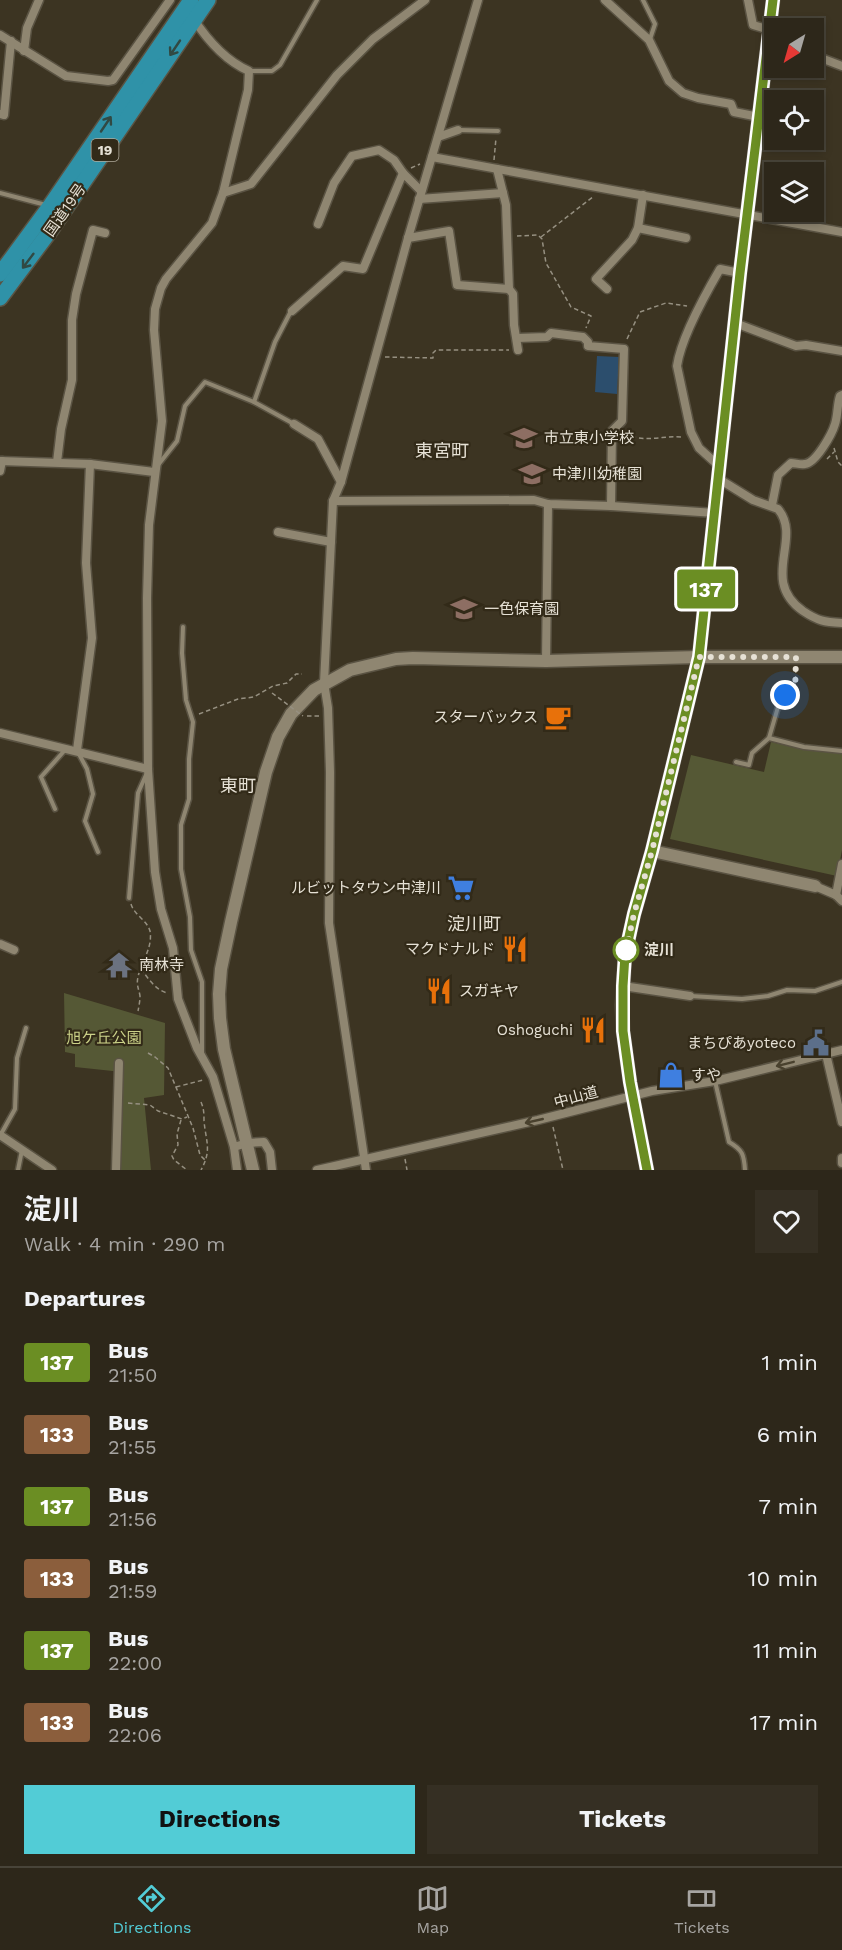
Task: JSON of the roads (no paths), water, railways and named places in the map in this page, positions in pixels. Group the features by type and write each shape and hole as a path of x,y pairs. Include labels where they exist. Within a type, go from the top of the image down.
{"highway":[{"name":"国道19号","path":"0,298 50,231 208,0"},
{"name":"国道19号","path":"0,274 50,207 189,1"}],"main road":[{"path":"771,18 773,0"},
{"path":"647,1170 623,1031 625,955 699,657 740,273 766,78"}],"street":[{"path":"24,51 27,28 39,0"},
{"path":"0,35 66,76 113,80 170,0"},
{"path":"223,193 251,184 337,75 373,39 424,0"},
{"path":"365,1165 329,923 330,772 328,708 324,683 333,501 341,482 420,195 478,0"},
{"path":"604,0 649,40 669,81 683,93 730,104 734,112 759,117"},
{"path":"748,0 753,25 764,28"},
{"path":"189,1 194,20 223,53 249,71 248,90 223,193 212,223 166,279 155,309 154,330 162,421 149,525 148,769 155,872 161,909 173,948 178,994 188,1026 213,1077 234,1147 237,1170"},
{"path":"0,114 4,115 11,41"},
{"path":"824,59 842,66"},
{"path":"438,137 458,130"},
{"path":"318,224 334,183 352,156 379,150 394,160 420,195"},
{"path":"432,157 842,232"},
{"path":"496,168 506,206 509,289 513,294 518,350"},
{"path":"291,311 343,266 363,269 403,173"},
{"path":"420,195 503,193"},
{"path":"608,289 596,279 632,240 638,228 643,195"},
{"path":"638,228 686,237"},
{"path":"57,462 61,429 72,380 72,320 76,294 93,230 105,233"},
{"path":"408,238 449,231 457,285 509,289"},
{"path":"719,466 699,448 691,432 677,366 678,357 699,308 720,268 740,273"},
{"path":"735,323 796,346 806,345 842,351"},
{"path":"517,338 547,337 551,333 583,337 588,342 588,346 624,349 622,421 612,431 611,506"},
{"path":"772,505 778,475 791,462 806,464 814,459 830,435 836,422 837,404 842,394"},
{"path":"294,424 318,439 341,482"},
{"path":"0,471 1,461 57,462 155,470"},
{"path":"77,750 92,638 86,563 90,464"},
{"path":"719,479 753,500 772,505 781,512 787,532 782,572 789,598 821,622 842,623"},
{"path":"333,501 534,500 548,504 715,513"},
{"path":"546,661 548,504"},
{"path":"278,532 331,542"},
{"path":"253,1170 224,1049 220,1018 221,969 266,772 278,737 291,714 303,700 324,683 350,670 396,659 546,661 699,657 842,657"},
{"path":"0,733 148,769"},
{"path":"652,851 815,886 839,898 842,864"},
{"path":"0,944 14,950"},
{"path":"623,986 690,996"},
{"name":"中山道","path":"317,1170 365,1165 403,1152 633,1096 715,1081 842,1050"},
{"path":"826,1054 842,1122"},
{"path":"116,1170 119,1063"},
{"path":"0,1135 52,1170"},
{"path":"234,1147 247,1143 264,1142 272,1170"},
{"path":"842,1158 842,1163"}],"lane":[{"path":"249,71 272,72 280,65 316,0"},
{"path":"644,0 655,24 649,40"},
{"path":"458,130 498,131"},
{"path":"0,193 50,207"},
{"path":"255,402 275,342 291,311"},
{"path":"155,470 177,441 185,406 205,382 255,402 294,424"},
{"path":"183,627 182,653 186,700 192,717 189,799 181,825 181,869 190,917 191,951 202,982 202,1058"},
{"path":"736,762 749,765 752,753 769,738 778,707 785,695 791,695"},
{"path":"769,738 804,747 842,751"},
{"path":"55,809 41,777 67,748"},
{"path":"77,750 87,769 93,794 86,821 98,852"},
{"path":"129,898 138,793 148,769"},
{"path":"690,996 742,999 768,996 787,990 815,991 842,982"},
{"path":"0,1135 15,1109 17,1058 26,1028"},
{"path":"715,1081 729,1142 744,1155 745,1170"},
{"path":"18,1170 22,1150"}],"water":[{"path":"597,356 619,357 617,394 595,392"}],"place":[{"name":"市立東小学校","path":"524,438"},
{"name":"中津川幼稚園","path":"532,474"},
{"name":"一色保育園","path":"464,609"},
{"name":"スターバックス","path":"558,717"},
{"name":"ルビットタウン中津川","path":"461,888"},
{"name":"マクドナルド","path":"515,949"},
{"name":"淀川","path":"626,950"},
{"name":"南林寺","path":"119,965"},
{"name":"スガキヤ","path":"439,991"},
{"name":"Oshoguchi","path":"593,1030"},
{"name":"まちぴあyoteco","path":"816,1043"},
{"name":"すや","path":"671,1075"}],"district":[{"name":"東宮町","path":"442,450"},
{"name":"東町","path":"238,785"},
{"name":"淀川町","path":"474,923"}],"park label":[{"name":"旭ケ丘公園","path":"104,1038"}]}
